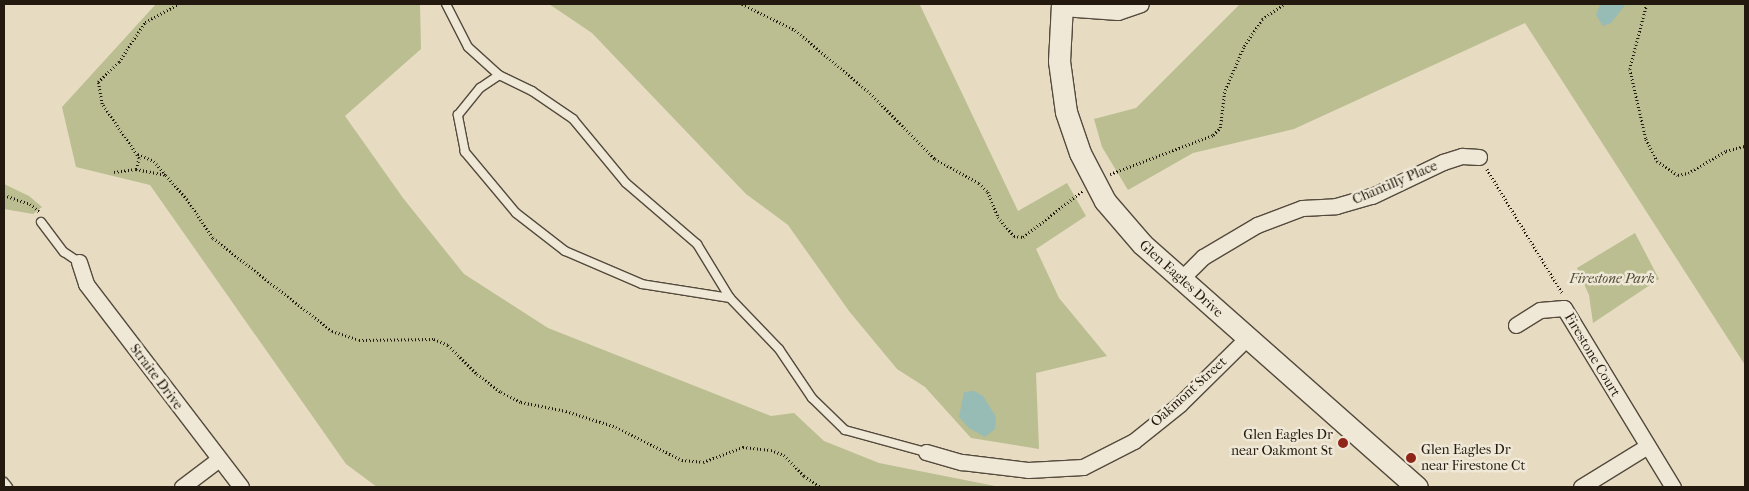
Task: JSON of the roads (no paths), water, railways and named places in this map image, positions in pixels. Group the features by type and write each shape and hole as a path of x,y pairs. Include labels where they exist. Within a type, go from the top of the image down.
{"street":[{"path":"1062,6 1118,12 1141,4"},
{"name":"Glen Eagles Drive","path":"1062,6 1059,36 1062,88 1073,136 1094,182 1123,224 1180,280 1417,487"},
{"name":"Chantilly Place","path":"1180,280 1203,257 1257,226 1302,208 1336,206 1372,196 1452,159 1479,157"},
{"name":"Straite Drive","path":"79,262 86,284 241,487"},
{"name":"Firestone Court","path":"1516,325 1540,310 1564,308 1646,447 1673,487"},
{"name":"Oakmont Street","path":"926,452 962,462 1028,470 1084,467 1134,441 1172,410 1247,338"},
{"path":"1581,487 1646,447"},
{"path":"182,487 219,459"}],"lane":[{"path":"446,4 468,47 499,75 532,91 573,119 626,183 697,244 730,298 779,349 812,398 845,430 926,452"},
{"path":"499,75 480,88 458,115 465,152 516,214 565,250 642,284 730,298"},
{"path":"41,222 64,252 79,262"},
{"path":"4,482 8,487"}],"water":[{"path":"1600,4 1625,5 1611,23 1603,26 1596,15"},
{"path":"974,391 983,396 996,417 995,429 985,437 969,428 959,417 964,392"}],"place":[{"name":"Glen Eagles Dr near Oakmont St","path":"1343,443"},
{"name":"Glen Eagles Dr near Firestone Ct","path":"1411,458"}],"park label":[{"name":"Firestone Park","path":"1612,279"}]}
